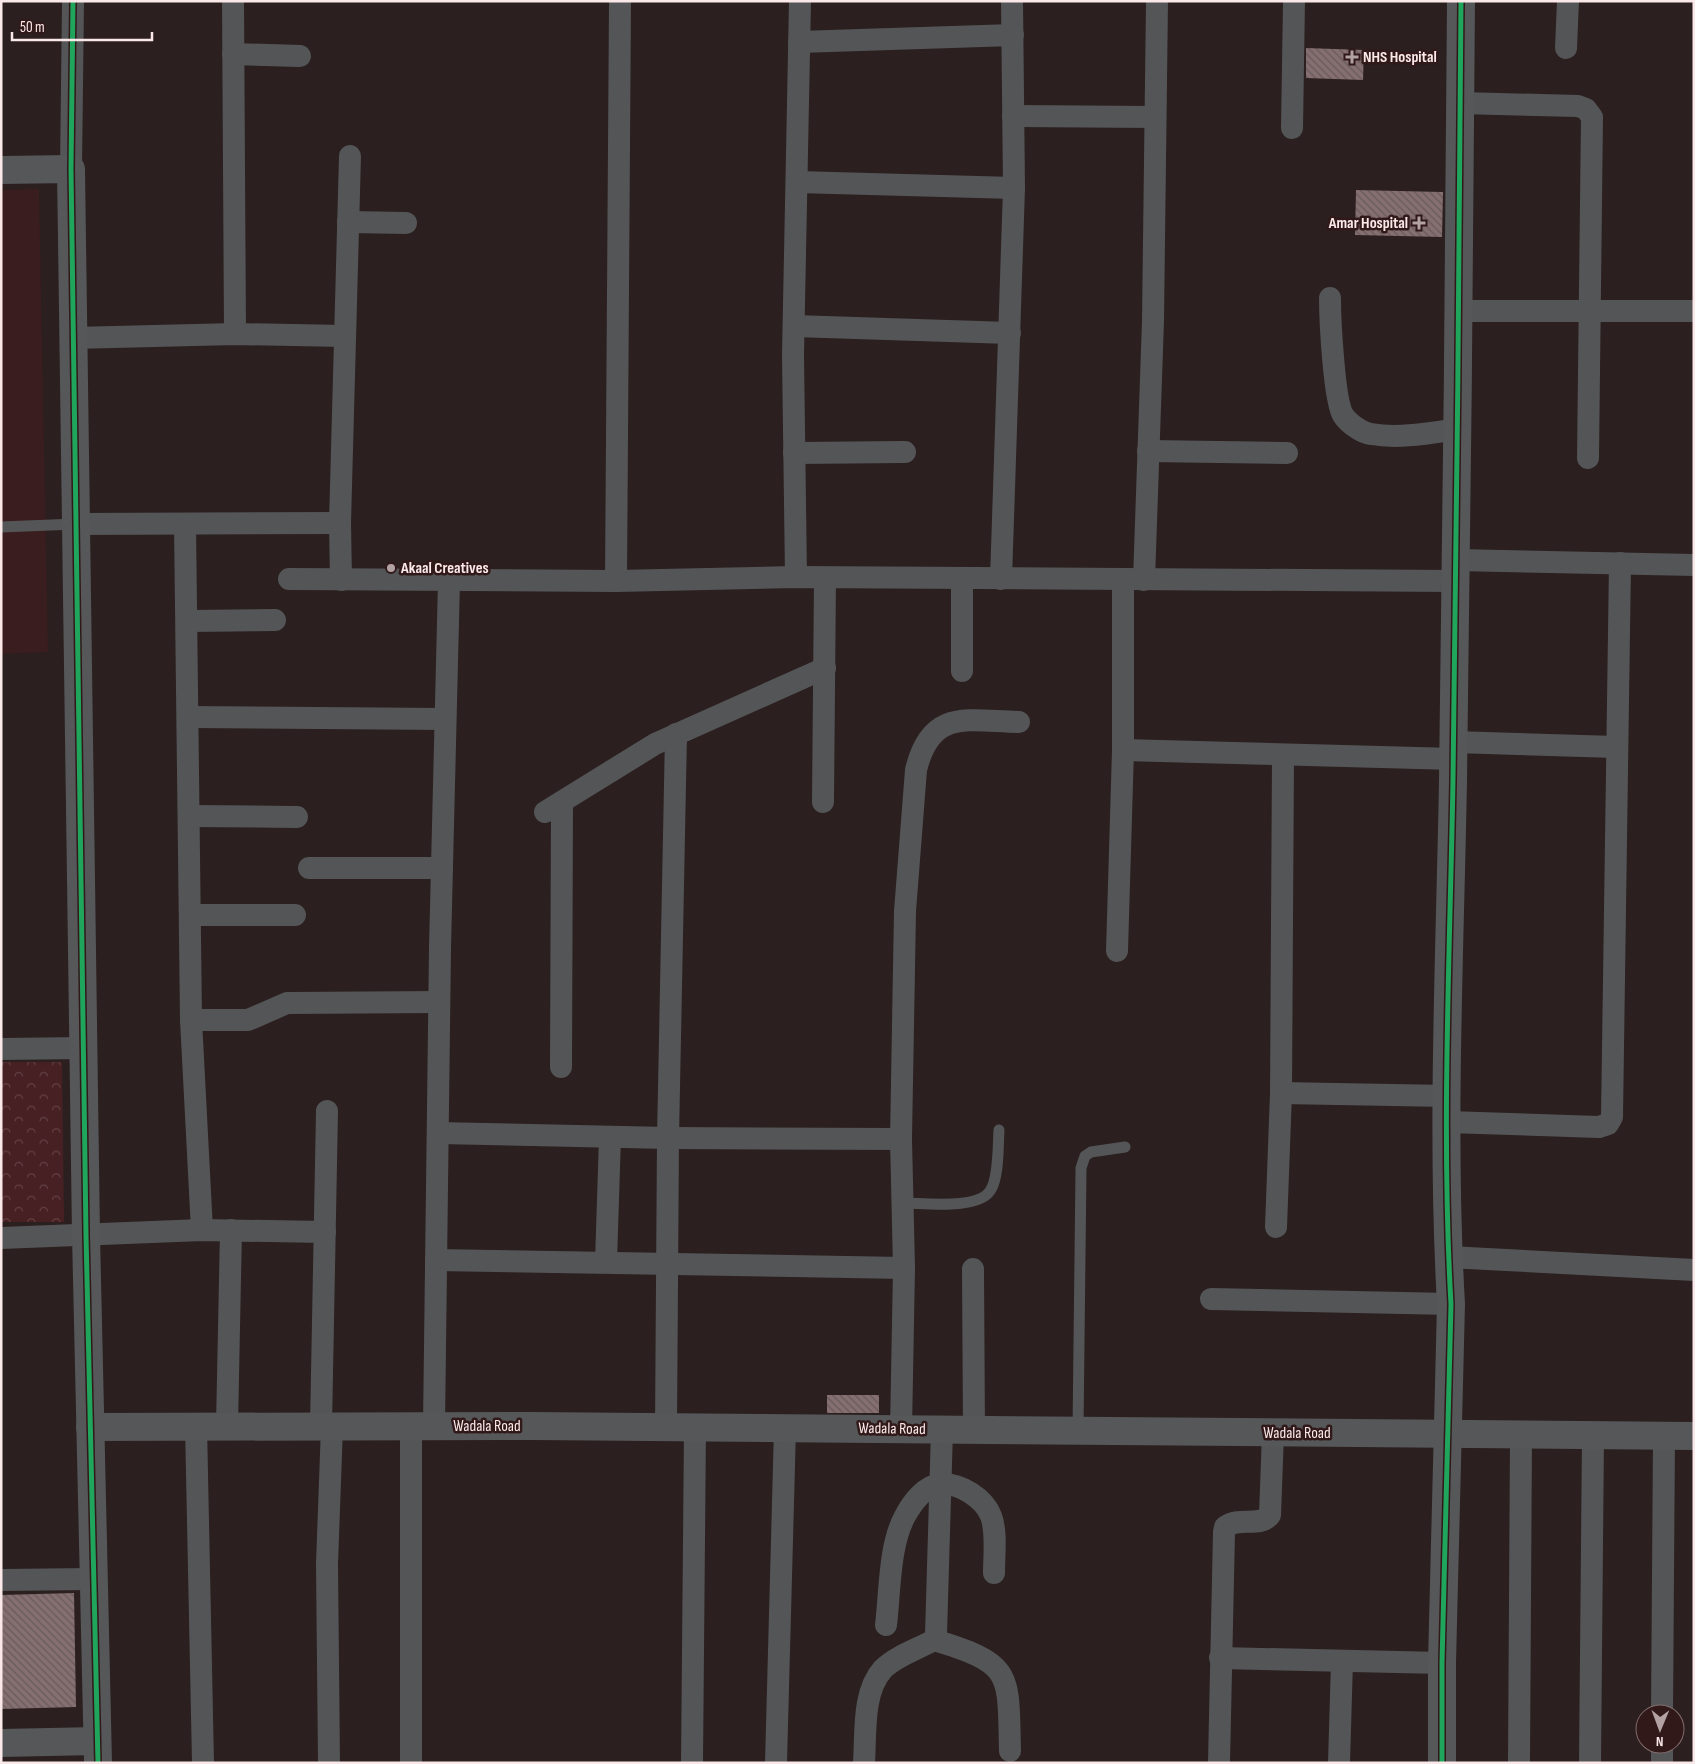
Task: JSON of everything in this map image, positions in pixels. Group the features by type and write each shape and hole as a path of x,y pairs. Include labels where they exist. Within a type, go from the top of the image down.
{"street":[{"path":"1,1743 98,1752 86,1235 73,338 71,169 73,1"},
{"path":"233,1 235,334"},
{"path":"616,581 620,1"},
{"path":"796,577 794,326 800,1"},
{"path":"1001,579 1014,188 1012,1"},
{"path":"1117,951 1123,750 1133,580 1148,451 1153,321 1157,1"},
{"path":"1292,128 1294,1"},
{"path":"1442,1763 1442,1663 1451,1304 1448,1096 1458,430 1461,1"},
{"path":"1566,48 1568,1"},
{"path":"799,42 1013,35"},
{"path":"233,54 300,56"},
{"path":"1460,103 1578,106 1586,109 1592,117 1588,458"},
{"path":"1013,116 1155,117"},
{"path":"341,580 340,523 350,156"},
{"path":"1,170 71,169"},
{"path":"797,182 1014,188"},
{"path":"348,222 406,223"},
{"path":"1330,298 1337,392 1342,415 1352,425 1370,434 1410,435 1458,430"},
{"path":"1459,311 1694,311"},
{"path":"794,326 1010,333"},
{"path":"73,338 235,334 345,336"},
{"path":"1148,451 1287,453"},
{"path":"794,453 905,452"},
{"path":"76,524 340,523"},
{"path":"185,524 191,1020 202,1230"},
{"path":"1448,1122 1599,1127 1608,1124 1612,1116 1620,563"},
{"path":"289,579 616,581 796,577 1133,580 1620,563 1694,565"},
{"path":"823,802 824,578"},
{"path":"962,579 962,672"},
{"path":"411,1763 422,1426 436,1260 439,1002 448,581"},
{"path":"186,622 275,620"},
{"path":"561,1067 554,808 654,744 825,668"},
{"path":"188,718 445,719"},
{"path":"901,1430 904,1268 901,1139 905,910 916,770 928,740 939,727 953,722 1018,722"},
{"path":"666,1427 668,1138 676,734"},
{"path":"1123,750 1283,756 1616,747"},
{"path":"1276,1227 1281,1093 1283,756"},
{"path":"189,816 297,817"},
{"path":"309,868 442,868"},
{"path":"190,915 295,914"},
{"path":"191,1020 248,1020 287,1003 439,1002"},
{"path":"1,1049 84,1048"},
{"path":"1281,1093 1448,1096"},
{"path":"327,1111 325,1232 329,1763"},
{"path":"438,1133 668,1138 901,1139"},
{"path":"606,1262 610,1137"},
{"path":"1,1238 202,1230 325,1232"},
{"path":"227,1426 231,1230"},
{"path":"1449,1257 1694,1270"},
{"path":"436,1260 904,1268"},
{"path":"973,1269 974,1430"},
{"path":"1211,1299 1451,1304"},
{"path":"196,1425 202,1763"},
{"name":"Wadala Road","path":"90,1427 196,1425 695,1427 1078,1432 1449,1432 1521,1435 1694,1436"},
{"path":"692,1763 695,1427"},
{"path":"776,1763 785,1428"},
{"path":"864,1763 872,1687 884,1668 934,1640 938,1625 942,1430"},
{"path":"1219,1763 1224,1532 1225,1527 1236,1521 1262,1521 1270,1515 1273,1433"},
{"path":"1518,1763 1521,1435"},
{"path":"1590,1763 1593,1436"},
{"path":"1662,1704 1664,1436"},
{"path":"886,1625 900,1528 918,1497 940,1484 966,1490 987,1509 991,1516 993,1532 994,1573"},
{"path":"1,1580 93,1579"},
{"path":"934,1640 980,1656 998,1668 1007,1688 1010,1751"},
{"path":"1220,1658 1442,1663"},
{"path":"1340,1763 1342,1661"}],"lane":[{"path":"1,526 76,524"},
{"path":"903,1203 974,1202 983,1197 990,1191 994,1182 999,1130"},
{"path":"1078,1432 1081,1168 1085,1156 1090,1152 1125,1147"}],"shaded area":[{"path":"39,189 48,652 1,654 1,190"}],"green space":[{"path":"1,1062 62,1062 64,1222 1,1222"}],"building":[{"path":"1306,48 1364,50 1363,80 1306,78"},
{"path":"1356,190 1443,192 1442,237 1355,235"},
{"path":"827,1395 879,1395 879,1413 827,1413"},
{"path":"74,1593 76,1707 1,1709 1,1595"}],"cycle path":[{"path":"73,1 71,169 86,1235 98,1763"},
{"path":"1442,1763 1442,1663 1451,1304 1446,1108 1453,780 1461,1"}],"place":[{"name":"NHS Hospital","path":"1352,57"},
{"name":"Amar Hospital","path":"1419,223"},
{"name":"Akaal Creatives","path":"391,568"}]}
